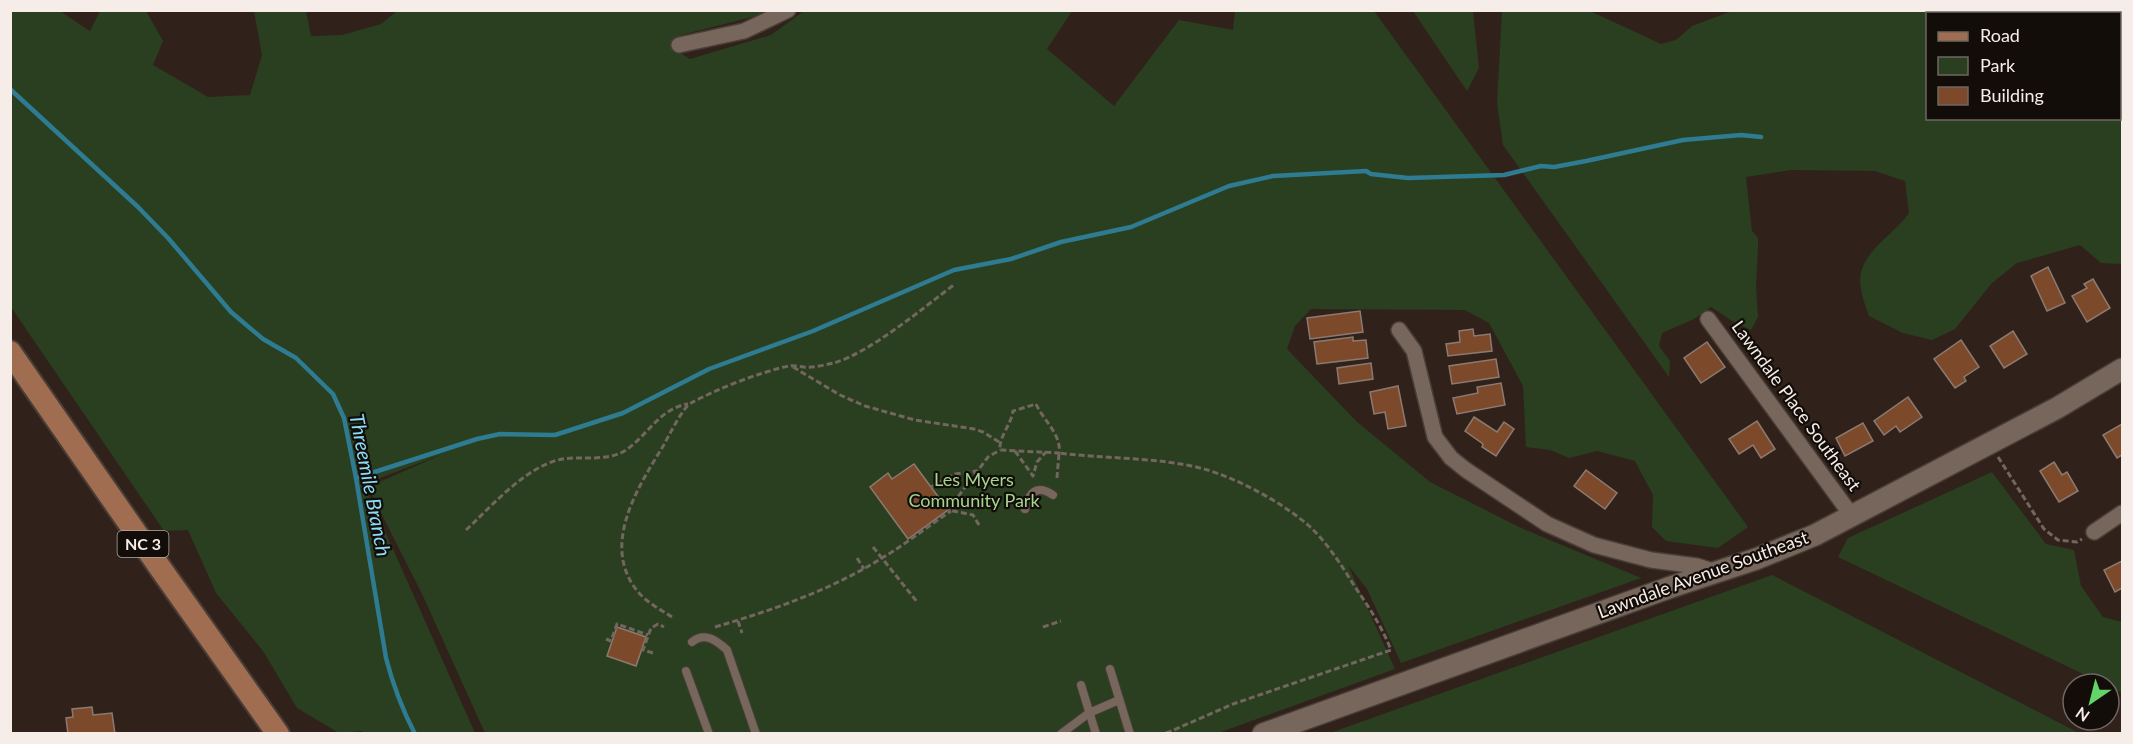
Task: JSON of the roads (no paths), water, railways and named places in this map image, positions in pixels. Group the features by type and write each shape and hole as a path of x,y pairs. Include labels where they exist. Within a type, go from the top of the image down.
{"main road":[{"name":"NC 3","path":"10,352 278,734"}],"street":[{"path":"679,45 744,31 788,10"},
{"name":"Lawndale Place Southeast","path":"1708,319 1852,516"},
{"path":"1400,330 1414,351 1435,437 1451,458 1466,470 1547,524 1594,545 1651,560 1697,566 1716,572"},
{"name":"Lawndale Avenue Southeast","path":"1264,733 1659,591 1756,559 1815,535 2057,408 2122,369"},
{"path":"2094,532 2122,513"}],"lane":[{"path":"1025,509 1031,494 1038,489 1046,490 1053,495"},
{"path":"692,642 709,637 727,650 756,734"},
{"path":"1110,669 1130,734"},
{"path":"686,671 710,734"},
{"path":"1081,685 1096,734"},
{"path":"1061,734 1089,712 1119,700"}],"waterway":[{"name":"Threemile Branch","path":"10,89 138,207 168,238 231,312 263,339 296,358 333,394 344,418 386,658 398,697 415,734"},
{"path":"356,478 477,439 500,434 555,435 623,413 709,369 813,331 954,270 1011,259 1061,242 1131,227 1229,186 1273,176 1366,171 1371,174 1408,178 1504,175 1541,166 1554,167 1586,161 1683,140 1741,135 1761,137"}],"park label":[{"name":"Les Myers Community Park","path":"974,490"}]}
